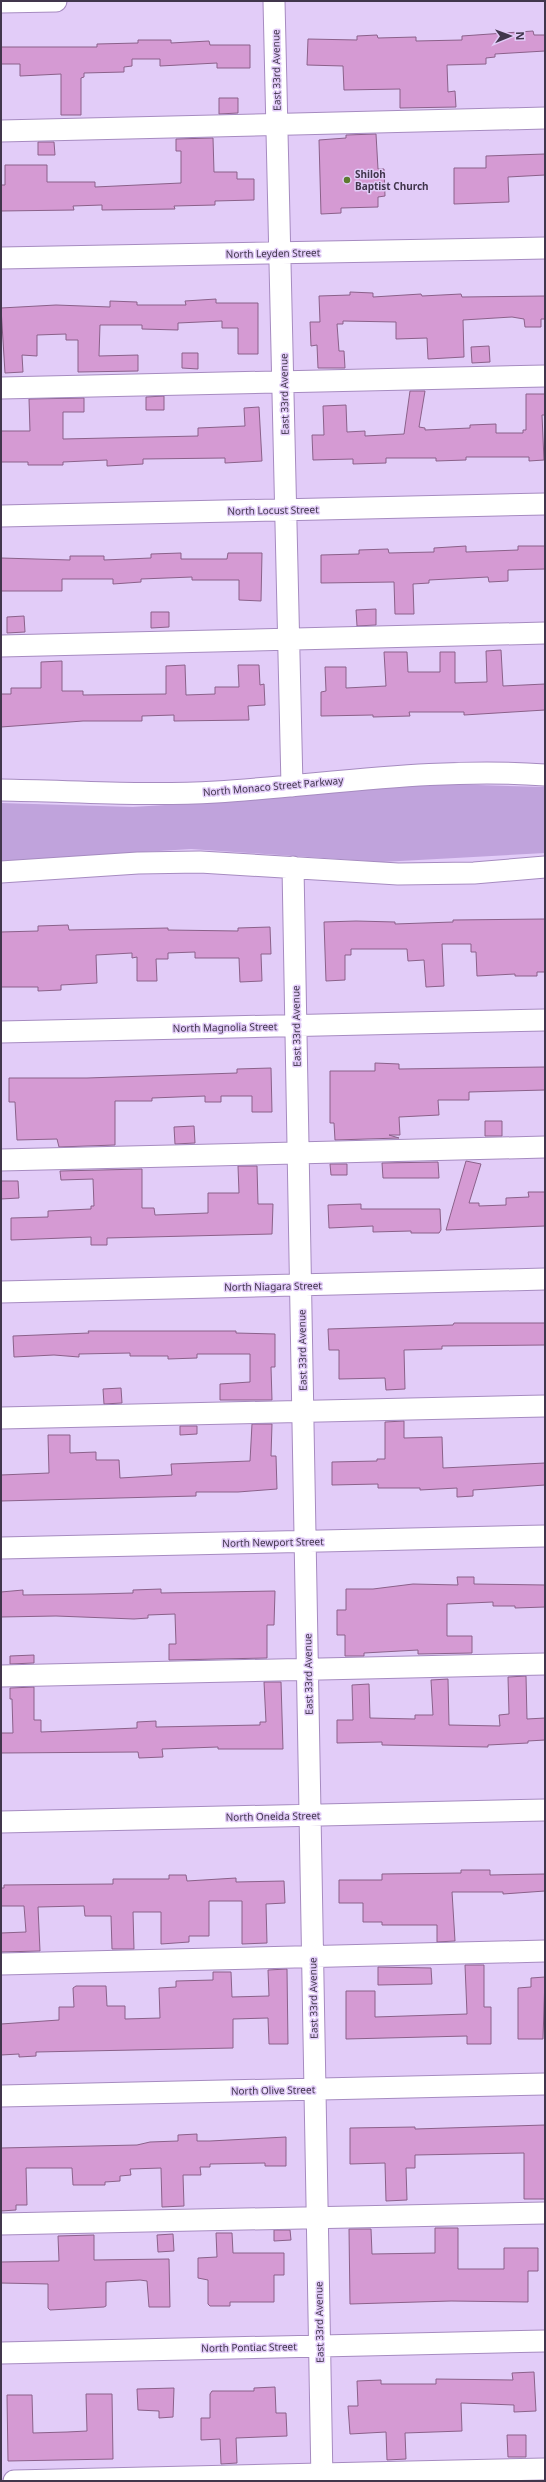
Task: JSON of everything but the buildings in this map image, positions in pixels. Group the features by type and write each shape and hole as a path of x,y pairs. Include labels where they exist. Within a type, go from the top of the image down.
{"street":[{"path":"1,2 56,1"},
{"name":"East 33rd Avenue","path":"274,1 290,639 292,786"},
{"path":"1,131 545,118"},
{"name":"North Leyden Street","path":"1,258 545,248"},
{"path":"1,388 545,376"},
{"name":"North Locust Street","path":"1,516 545,504"},
{"path":"1,646 545,633"},
{"name":"North Monaco Street Parkway","path":"1,790 135,795 292,786 393,776 469,772 545,775"},
{"path":"1,872 138,863 200,862 398,874 474,873 545,867"},
{"name":"East 33rd Avenue","path":"294,867 295,1025 304,1412 314,2089 322,2477"},
{"name":"North Magnolia Street","path":"1,1032 545,1020"},
{"path":"1,1160 545,1147"},
{"name":"North Niagara Street","path":"1,1292 545,1279"},
{"path":"1,1418 545,1406"},
{"name":"North Newport Street","path":"1,1548 545,1536"},
{"path":"1,1676 545,1664"},
{"name":"North Oneida Street","path":"1,1822 545,1810"},
{"path":"1,1964 545,1951"},
{"name":"North Olive Street","path":"1,2096 545,2084"},
{"path":"1,2224 545,2213"},
{"name":"North Pontiac Street","path":"1,2353 545,2341"},
{"path":"14,2481 322,2477 545,2469"}],"shaded area":[{"path":"413,783 545,787 545,853 382,862 191,849 1,861 1,803 133,807 291,797"}],"place":[{"name":"Shiloh Baptist Church","path":"347,180"}]}
